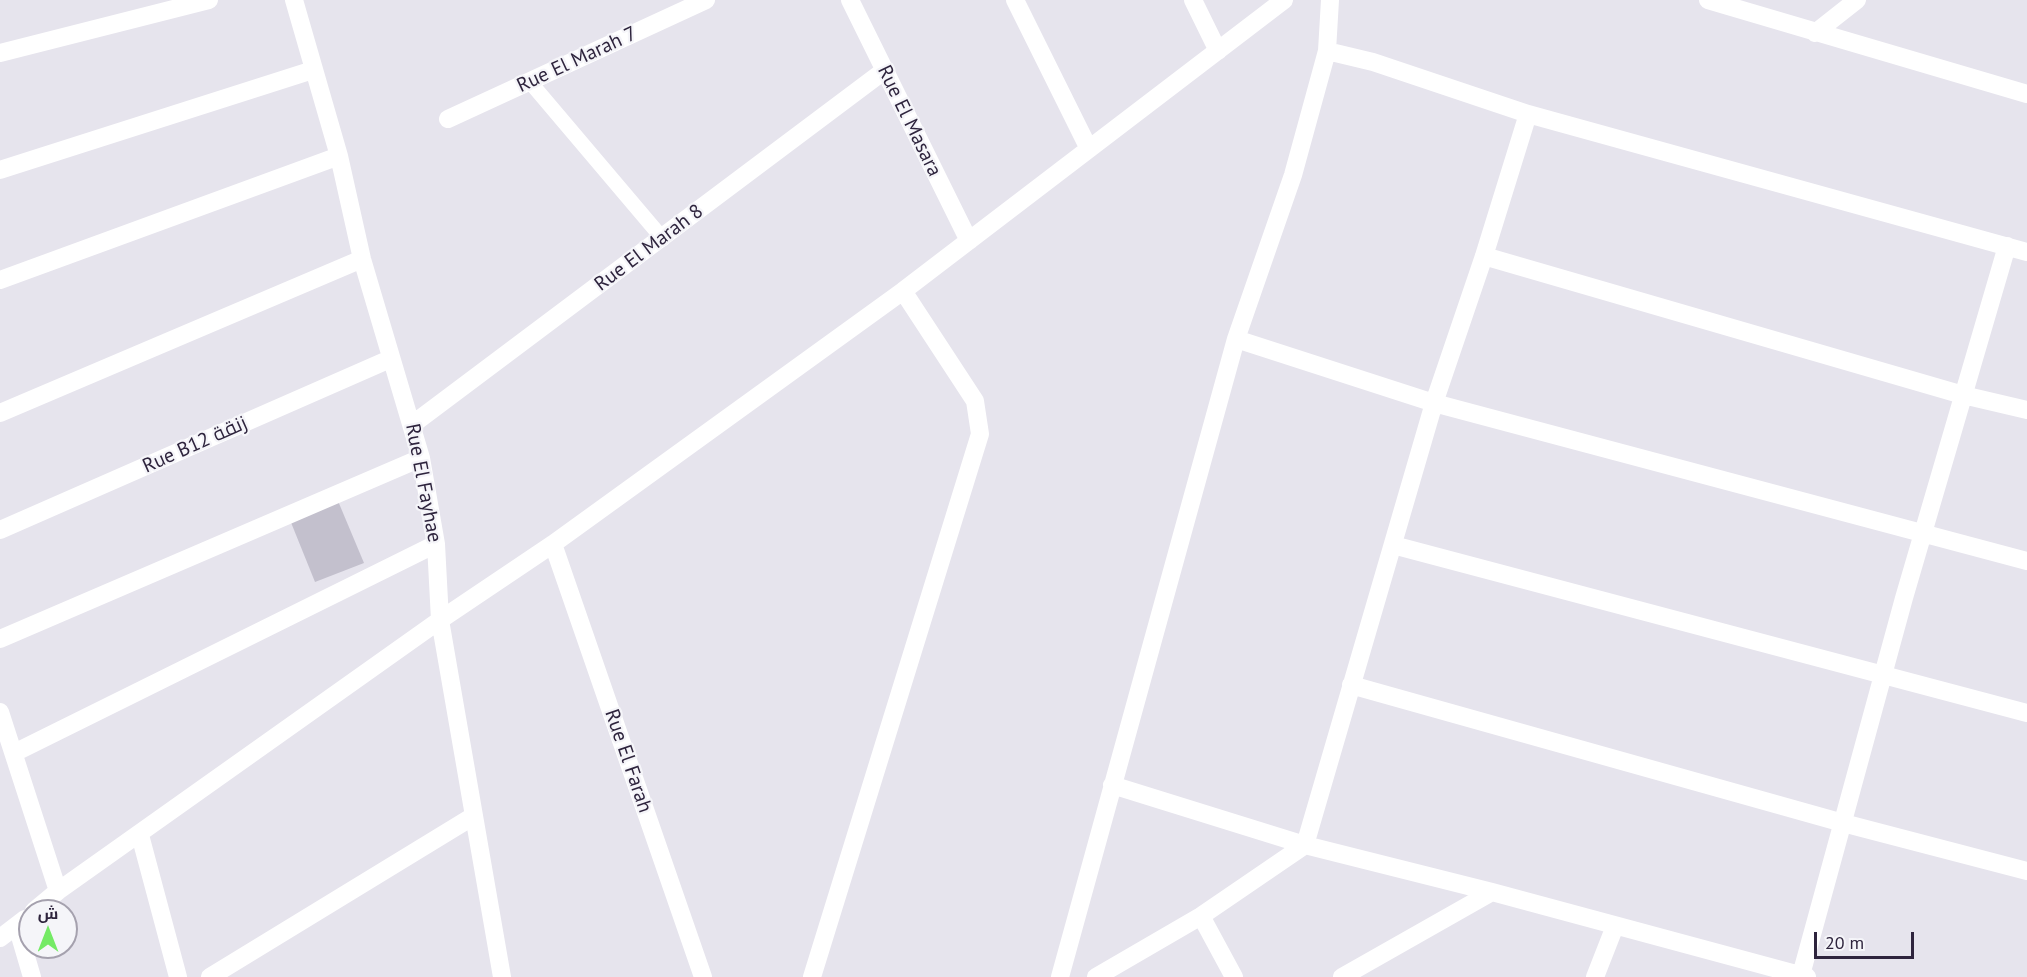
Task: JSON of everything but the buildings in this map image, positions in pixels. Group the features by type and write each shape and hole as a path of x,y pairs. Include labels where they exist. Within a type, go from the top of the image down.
{"street":[{"path":"0,53 209,0"},
{"name":"Rue El Fayhae","path":"294,0 339,156 362,259 421,458 436,544 440,620 472,817 502,977"},
{"name":"Rue El Marah 7","path":"448,119 706,0"},
{"name":"Rue El Masara","path":"850,0 969,241"},
{"path":"1015,0 1089,149"},
{"path":"1193,0 1218,51"},
{"path":"48,899 440,620 554,544 903,291 1284,0"},
{"path":"1060,977 1236,339 1293,175 1327,51 1330,0"},
{"path":"1708,0 2027,94"},
{"path":"1815,33 1857,0"},
{"path":"1327,51 1373,62 1528,114 2027,252"},
{"path":"0,170 313,70"},
{"name":"Rue El Marah 8","path":"412,424 663,239 885,70"},
{"path":"1096,977 1201,916 1305,845 1434,403 1484,256 1528,114"},
{"path":"0,280 339,156"},
{"path":"1112,785 1305,845 1492,892 1615,926 1764,972 1804,976 1922,531 2007,246"},
{"path":"1484,256 1963,395 2027,410"},
{"path":"0,413 362,259"},
{"path":"812,977 980,434 975,401 903,291"},
{"path":"1236,339 1434,403 1922,531 2027,561"},
{"name":"Rue B12 زنقة","path":"0,530 390,359"},
{"path":"0,639 421,458"},
{"path":"14,753 436,544"},
{"name":"Rue El Farah","path":"554,544 703,977"},
{"path":"1393,545 2027,713"},
{"path":"1351,685 1843,823 2027,871"},
{"path":"0,712 58,891"},
{"path":"210,977 472,817"},
{"path":"140,835 178,977"},
{"path":"1342,977 1492,892"},
{"path":"1201,916 1234,977"},
{"path":"0,938 18,924"},
{"path":"1595,977 1615,926"},
{"path":"29,959 32,977"}],"lane":[{"path":"530,81 663,239"}]}
